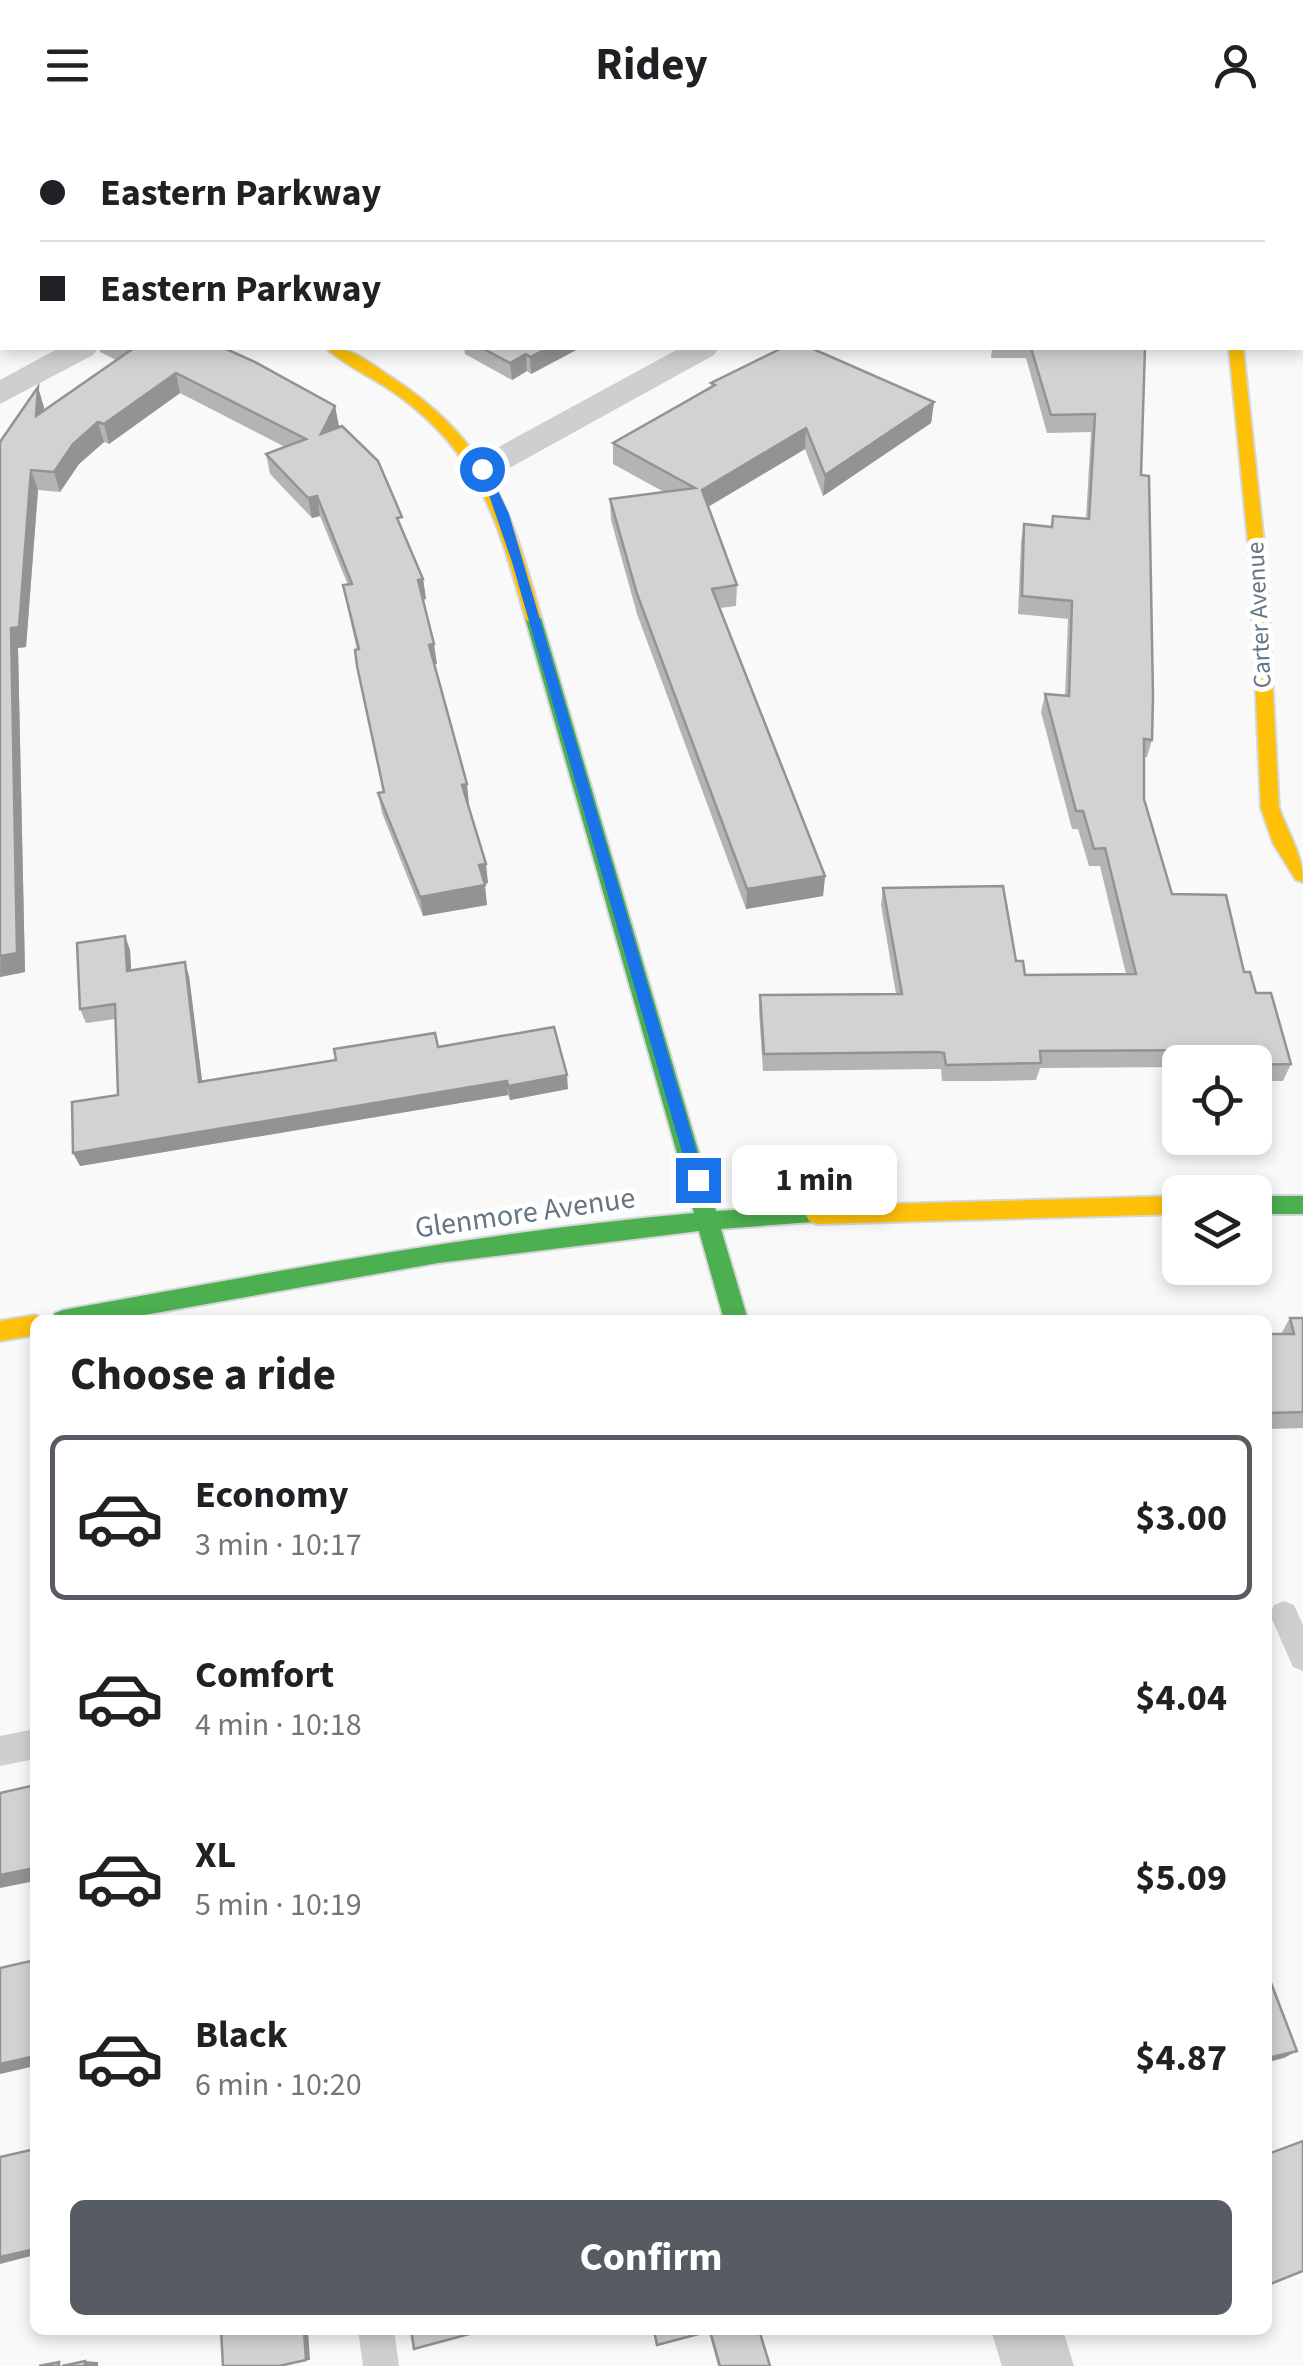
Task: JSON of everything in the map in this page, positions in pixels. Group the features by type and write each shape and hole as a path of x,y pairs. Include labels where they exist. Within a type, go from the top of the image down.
{"street":[{"path":"0,394 78,350"},
{"path":"337,350 394,382 438,420 482,469 513,546 735,1315"},
{"path":"482,469 699,350"},
{"name":"Carter Avenue","path":"1236,350 1258,562 1270,808 1282,842 1303,875"},
{"path":"1272,1205 1303,1205"},
{"name":"Glenmore Avenue","path":"92,1315 390,1262 708,1218 1162,1206"},
{"path":"0,1331 30,1326"},
{"path":"1029,2335 1038,2366"}],"lane":[{"path":"1284,1616 1303,1657"},
{"path":"0,1751 30,1745"},
{"path":"377,2335 381,2366"}],"building":[{"path":"131,350 228,350 335,406 321,434 342,426 378,461 423,579 418,580 434,644 429,645 467,784 462,785 486,864 479,865 485,885 420,897 378,793 384,792 357,666 355,650 359,649 343,585 352,584 317,496 308,498 266,454 306,439 176,373 104,424 98,422 73,444 54,472 31,470 19,627 11,628 17,953 0,956 0,442 38,387 36,416"},
{"path":"486,350 544,350 530,357 526,354 510,363"},
{"path":"778,350 816,350 934,402 825,475 806,428 702,490 737,585 712,589 825,876 747,889 637,594 610,499 695,488 613,443 715,385 711,383"},
{"path":"1032,350 1145,350 1141,475 1149,476 1153,696 1152,740 1144,739 1144,799 1172,894 1226,895 1244,972 1250,972 1256,993 1271,993 1291,1064 1272,1065 1272,1045 1040,1051 1041,1063 946,1065 944,1053 938,1052 764,1054 760,995 902,994 883,888 1003,886 1016,961 1023,961 1025,975 1136,974 1105,848 1094,849 1083,811 1076,811 1045,694 1069,696 1072,601 1022,596 1024,524 1052,527 1053,516 1089,519 1095,414 1051,415"},
{"path":"125,936 127,971 185,962 199,1082 336,1060 334,1049 435,1033 438,1047 554,1027 567,1075 508,1086 507,1081 73,1153 72,1102 118,1095 115,1004 80,1009 77,943"},
{"path":"1290,1318 1303,1318 1303,1412 1272,1413 1272,1334 1294,1334"},
{"path":"30,1786 30,1869 0,1875 0,1793"},
{"path":"30,1961 30,2057 0,2064 0,1968"},
{"path":"1272,1985 1297,2051 1272,2057"},
{"path":"1303,2141 1303,2271 1272,2283 1272,2153"},
{"path":"30,2150 30,2250 0,2257 0,2157"},
{"path":"221,2335 304,2335 306,2360 279,2366 223,2366"},
{"path":"412,2335 466,2335 414,2349"},
{"path":"655,2335 695,2335 657,2345"},
{"path":"711,2335 761,2335 770,2366 720,2366"}],"traffic: fast":[{"path":"533,617 735,1315"},
{"path":"1272,1205 1303,1205"},
{"path":"91,1315 532,1239 817,1215"}],"traffic: slow":[{"path":"336,350 410,397 472,459 489,485 507,526 533,617"},
{"path":"1236,350 1258,562 1270,808 1282,843 1303,875"},
{"path":"817,1215 1162,1205"},
{"path":"0,1331 30,1326"}],"route":[{"path":"482,469 503,514 518,562 698,1180"}]}
